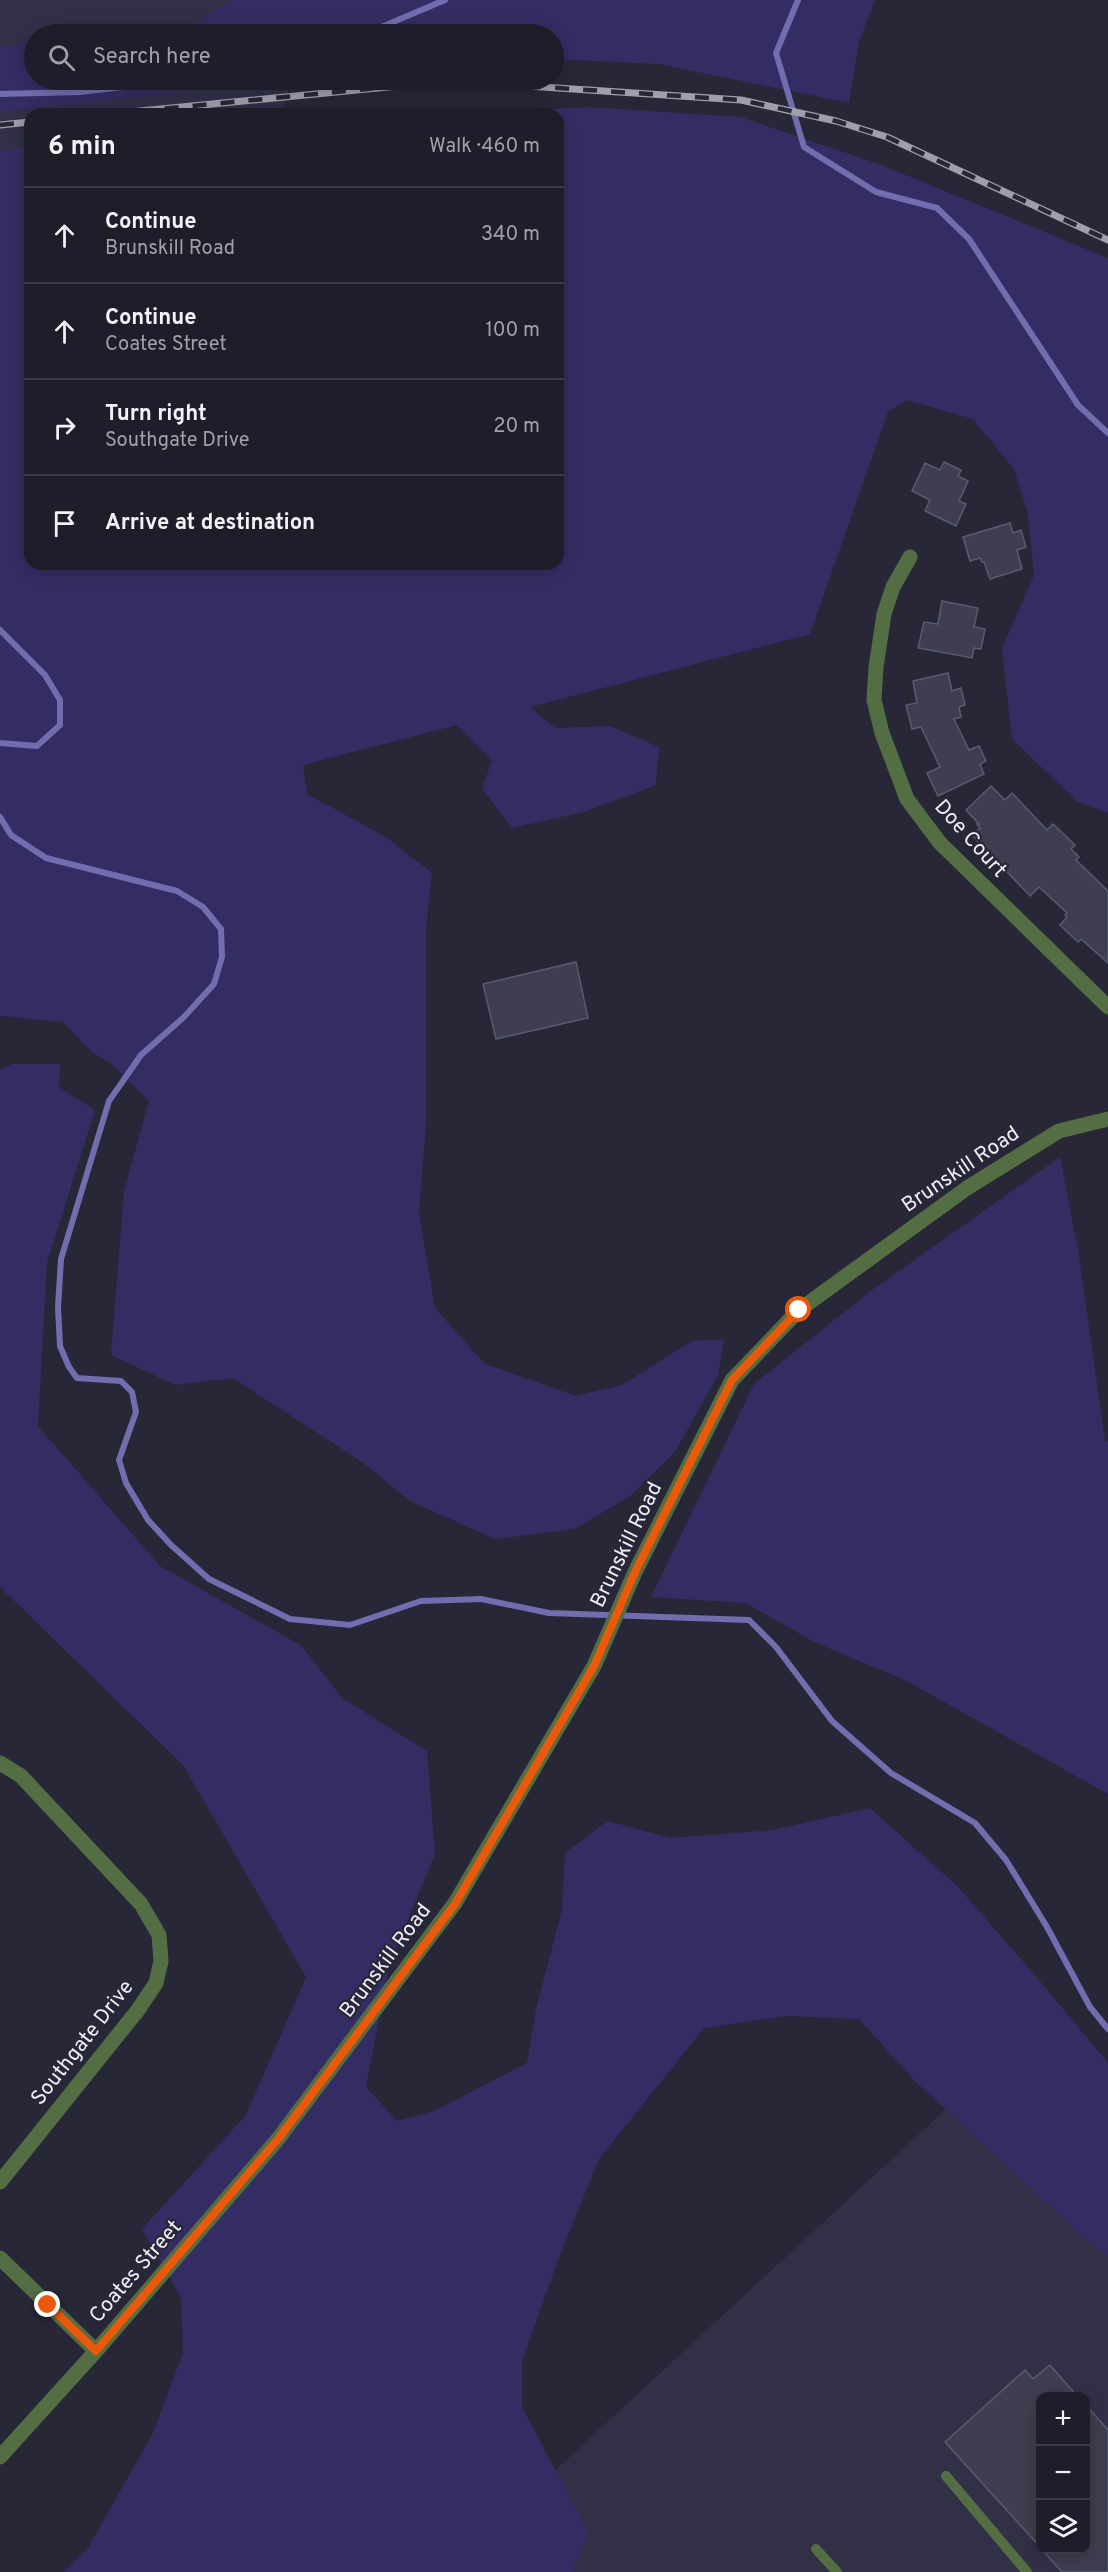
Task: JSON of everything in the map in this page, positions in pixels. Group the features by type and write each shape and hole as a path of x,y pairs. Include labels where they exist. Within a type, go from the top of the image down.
{"street":[{"name":"Doe Court","path":"910,558 893,587 884,614 876,667 874,700 882,733 907,799 940,843 1108,1007"},
{"name":"Brunskill Road","path":"278,2139 455,1904 594,1666 635,1572 732,1380 799,1310 988,1175 1059,1131 1108,1119"},
{"name":"Southgate Drive","path":"0,1763 21,1776 141,1904 159,1935 161,1961 156,1983 138,2010 0,2182"},
{"name":"Coates Street","path":"0,2457 96,2351 278,2139"},
{"path":"0,2258 96,2351"}],"lane":[{"path":"946,2476 1027,2572"},
{"path":"816,2549 837,2572"}],"shaded area":[{"path":"0,0 311,0 305,24 24,24 24,90 288,90 284,108 24,108 24,165 0,167"},
{"path":"233,0 875,0 859,42 849,103 659,64 564,59 564,24 194,24"},
{"path":"24,44 24,90 194,90 0,112 0,47"},
{"path":"589,107 740,117 879,164 1108,258 1108,813 1077,801 1012,739 1002,649 1034,575 1028,514 1014,469 973,419 907,400 888,412 810,634 530,707 555,728 610,726 659,747 656,785 584,812 512,828 482,788 492,761 457,725 303,765 307,794 386,837 432,873 426,929 426,1125 419,1213 435,1308 485,1364 576,1396 622,1385 692,1341 724,1339 718,1375 675,1452 630,1496 575,1529 495,1539 410,1501 362,1462 233,1378 175,1385 111,1355 124,1191 149,1101 112,1064 92,1052 63,1022 0,1016 0,150 24,148 24,570 564,570 564,108"},
{"path":"12,1064 60,1064 59,1087 95,1110 47,1263 38,1426 160,1566 302,1646 342,1698 427,1751 435,1854 389,1966 366,2087 397,2121 434,2111 527,2063 536,2009 562,1910 565,1853 608,1821 670,1838 773,1830 870,1808 958,1887 1108,2063 1108,2256 1081,2235 915,2081 859,2019 787,2016 704,2028 599,2159 558,2260 522,2361 522,2407 589,2534 572,2572 63,2572 88,2548 153,2433 183,2353 181,2298 142,2229 246,2115 306,1977 183,1765 0,1587 0,1070"},
{"path":"1060,1157 1078,1249 1105,1440 1108,1441 1108,1794 905,1680 816,1643 746,1603 651,1597 754,1384 868,1293"},
{"path":"1026,2035 1108,2126 1108,2572 445,2572"}],"building":[{"path":"944,462 961,470 958,476 968,481 959,501 966,504 956,526 925,511 930,500 912,491 925,463 940,470"},
{"path":"1010,523 1013,533 1021,530 1026,547 1017,550 1022,569 990,579 984,562 980,558 970,561 963,537"},
{"path":"942,601 978,608 974,627 985,629 981,649 974,648 972,658 918,648 924,622 938,624"},
{"path":"948,673 952,691 961,688 965,705 959,707 961,717 954,719 969,750 979,746 986,761 980,764 984,774 938,796 927,773 940,767 921,727 912,729 906,705 917,703 913,681"},
{"path":"991,786 1005,800 1012,793 1047,830 1053,824 1075,845 1071,849 1079,857 1076,860 1108,891 1108,963 1081,939 1078,942 1060,925 1067,917 1065,915 1067,913 1039,887 1030,896 972,835 980,828 966,810"},
{"path":"576,962 588,1018 496,1039 483,984"},
{"path":"1050,2365 1074,2392 1036,2392 1036,2542 945,2442 1025,2370 1033,2379"},
{"path":"1090,2410 1108,2430 1108,2572 1062,2572 1046,2554 1090,2554"}],"waterway":[{"path":"388,24 445,0"},
{"path":"798,0 776,53 804,147 876,192 937,208 969,239 1078,405 1108,433"},
{"path":"0,94 97,90"},
{"path":"0,630 45,675 60,700 60,725 37,746 0,743"},
{"path":"0,817 11,835 46,858 177,891 203,907 221,929 222,957 214,984 184,1017 141,1055 109,1101 61,1259 58,1307 60,1346 69,1367 77,1378 121,1381 132,1392 136,1412 119,1460 126,1483 148,1520 171,1545 209,1579 290,1619 350,1625 421,1601 481,1599 549,1613 749,1620 776,1647 832,1721 891,1773 975,1823 1006,1860 1047,1927 1090,2007 1108,2029"}],"railway":[{"path":"564,88 741,100 836,121 887,137 1108,240"},
{"path":"171,108 357,90"},
{"path":"0,125 24,123"}],"route":[{"path":"48,2305 96,2351 278,2139 455,1904 594,1666 635,1572 732,1380 799,1310"}]}
